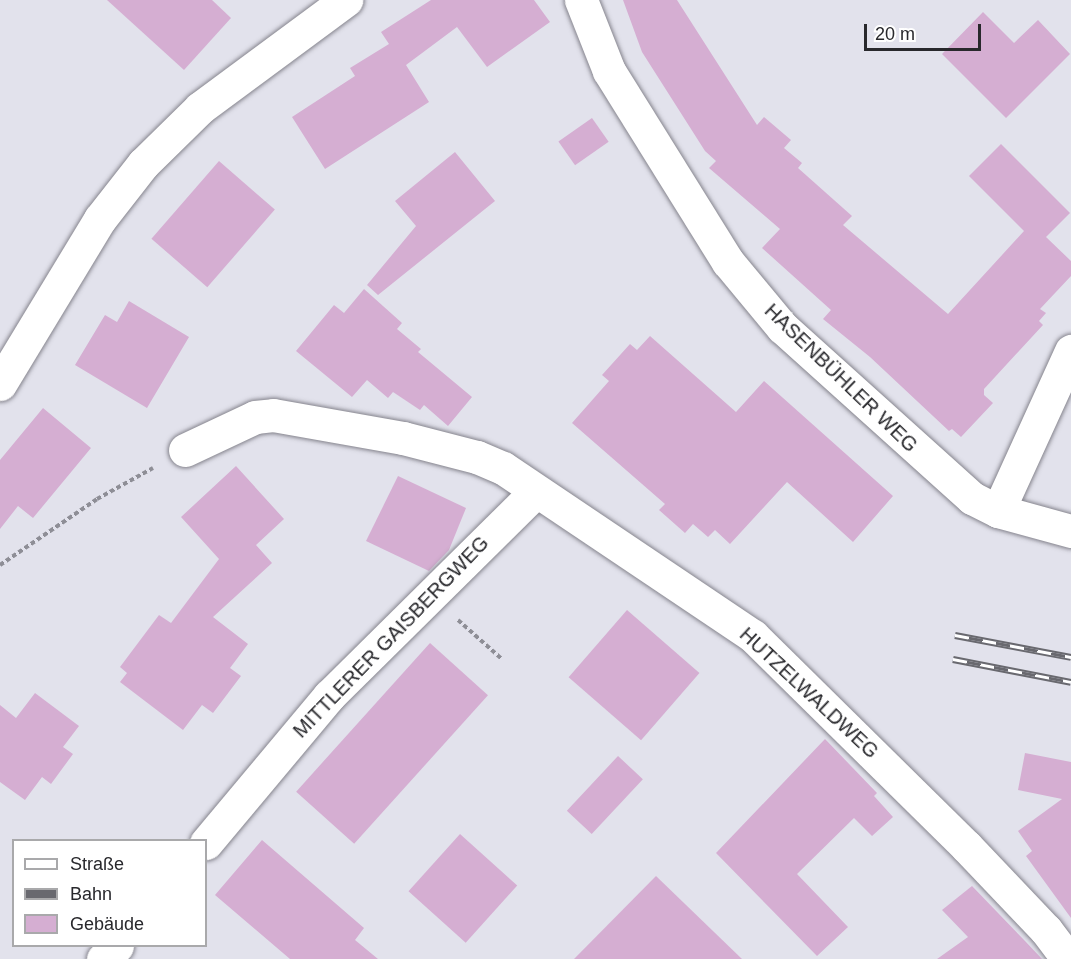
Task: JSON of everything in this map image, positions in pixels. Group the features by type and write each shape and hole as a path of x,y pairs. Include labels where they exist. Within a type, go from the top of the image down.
{"street":[{"path":"0,384 100,219 143,164 200,108 346,0"},
{"name":"HASENBÜHLER WEG","path":"581,0 609,71 728,262 782,327 954,484 998,511 1071,531"},
{"path":"998,511 1071,351"},
{"name":"HUTZELWALDWEG","path":"185,450 255,417 273,416 362,429 477,457 503,468 759,641 966,846 1046,930 1068,959"},
{"name":"MITTLERER GAISBERGWEG","path":"207,842 328,696 536,490"},
{"path":"104,959 115,947"}],"path":[{"path":"0,565 98,498 185,450"},
{"path":"430,594 502,659"}],"building":[{"path":"107,0 212,0 231,18 184,70"},
{"path":"431,0 534,0 550,22 487,67 457,27 406,65 429,102 325,169 292,117 355,76 350,68 389,44 381,32"},
{"path":"623,0 677,0 757,125 764,117 791,140 784,148 802,163 798,168 852,216 843,225 948,314 1024,231 969,176 1001,144 1070,213 1046,237 1071,261 1071,276 1040,309 1046,313 1039,321 1043,325 984,389 984,395 993,403 961,437 952,429 949,431 870,357 823,319 831,310 762,248 780,229 709,168 716,161 705,151 642,52"},
{"path":"983,12 1014,43 1038,20 1070,54 1006,118 942,54"},
{"path":"592,118 609,142 575,165 558,142"},
{"path":"455,152 495,201 378,295 367,285 416,226 395,201"},
{"path":"219,161 275,210 207,287 151,239"},
{"path":"364,289 402,323 397,329 421,349 418,352 472,397 448,426 424,405 420,410 393,392 388,398 367,380 352,397 296,351 334,305 344,313"},
{"path":"129,301 189,337 147,408 75,365 105,315 117,322"},
{"path":"650,336 736,412 764,381 893,496 853,542 787,482 730,544 715,530 708,537 693,524 685,533 659,510 665,504 572,423 609,381 602,375 630,344 637,350"},
{"path":"43,408 91,448 33,518 18,506 0,529 0,460"},
{"path":"236,466 284,519 256,545 272,563 213,617 248,644 230,668 241,676 213,713 202,705 183,730 120,682 127,673 120,667 159,615 171,623 219,559 181,517"},
{"path":"398,476 466,508 449,550 429,571 366,541"},
{"path":"627,610 699,673 641,740 569,677"},
{"path":"430,643 488,695 354,844 296,792"},
{"path":"35,693 79,726 63,747 73,754 51,784 42,777 25,800 0,782 0,705 16,718"},
{"path":"825,739 877,793 874,796 893,817 872,836 854,818 797,874 848,927 817,956 716,853"},
{"path":"1025,753 1071,762 1071,918 1026,856 1032,851 1018,831 1062,799 1018,790"},
{"path":"618,756 643,779 592,834 567,811"},
{"path":"460,834 517,886 466,943 408,891"},
{"path":"262,840 364,928 355,940 378,959 290,959 215,895"},
{"path":"656,876 742,959 574,959"},
{"path":"972,886 1042,959 937,959 968,937 942,910"}],"railway":[{"path":"955,635 1071,657"},
{"path":"953,659 1071,682"}]}
